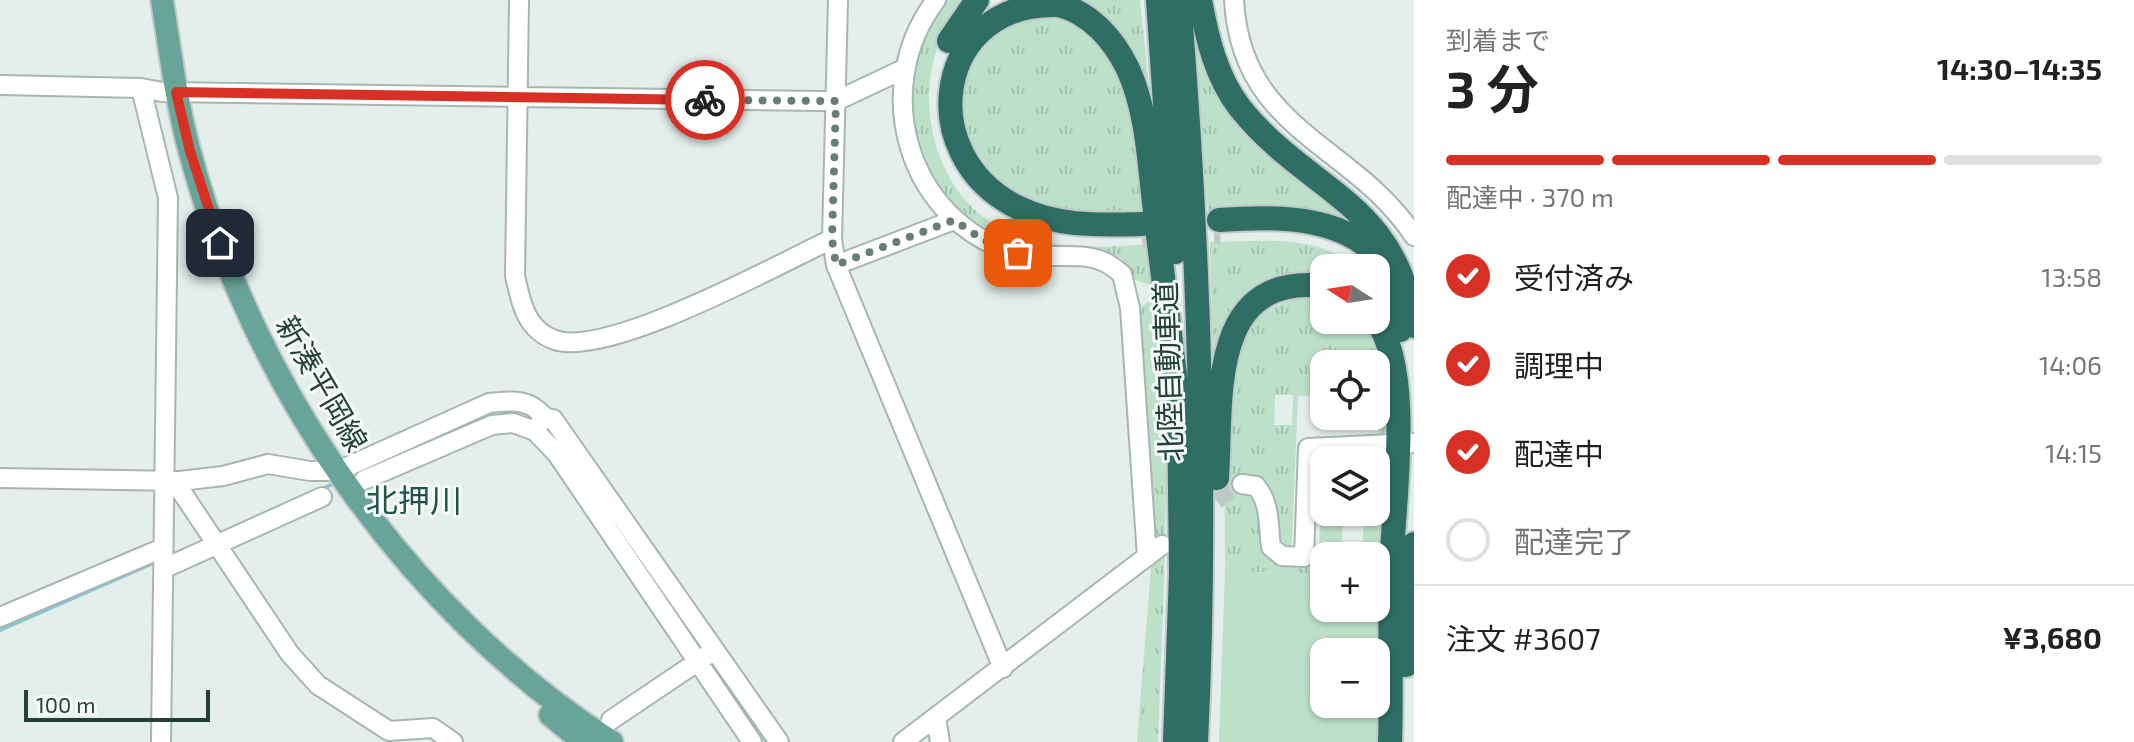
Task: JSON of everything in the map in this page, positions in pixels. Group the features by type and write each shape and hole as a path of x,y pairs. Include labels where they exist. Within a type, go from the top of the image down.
{"highway":[{"path":"977,0 951,36 936,89 938,125 960,174 985,202 1035,228 1088,237 1142,230 1041,217 999,196 974,171 956,139 950,88 953,70 966,39 989,16 1016,4 1048,3 1064,7 1095,24 1108,37 1127,69 1144,126 1180,416"},
{"name":"北陸自動車道","path":"1158,0 1172,194 1180,416 1181,574 1175,742"},
{"name":"北陸自動車道","path":"1179,0 1192,181 1201,391 1202,565 1198,742"},
{"path":"1200,0 1217,66 1239,106 1274,142 1354,206 1380,234 1398,266 1414,326"},
{"path":"1353,254 1337,242 1306,233 1220,226 1289,218 1320,224 1347,234 1376,254"},
{"path":"1390,272 1413,320"},
{"path":"1198,742 1225,352 1239,320 1263,297 1293,286 1310,286"},
{"path":"1390,297 1400,330 1397,400"},
{"path":"1382,334 1391,354 1405,443 1391,574 1390,742"},
{"path":"1403,742 1414,544"}],"main road":[{"name":"新湊平岡線","path":"147,0 160,91 181,170 231,309 257,363 380,550 446,625 583,742"},
{"name":"新湊平岡線","path":"160,91 162,0"},
{"name":"新湊平岡線","path":"330,471 457,614 532,685 611,731"}],"street":[{"path":"519,0 515,276 526,316 536,330 554,340 586,344 604,339 690,306 832,239"},
{"path":"838,0 832,239 836,265 1003,668"},
{"path":"936,0 912,41 904,69 903,127 910,153 938,203 954,220 983,240 1018,253 1100,260 1122,274 1132,339 1147,557"},
{"path":"1234,0 1239,41 1260,88 1293,126 1386,198 1414,236"},
{"path":"0,85 160,91 836,101 904,69"},
{"path":"160,91 168,198 161,742"},
{"path":"836,265 954,220"},
{"path":"0,478 166,481 223,476 268,464 330,471 489,403 511,401 535,407 539,424 557,454 752,742"},
{"path":"364,480 492,425 539,424 553,419 779,742"},
{"path":"1242,484 1256,486 1264,495 1269,509 1271,547 1282,556 1304,557 1308,448 1405,443"},
{"path":"166,481 181,491 290,654 318,685 386,737 433,728 453,742"},
{"path":"165,568 322,497"},
{"path":"903,742 1162,545"},
{"path":"0,617 163,548"},
{"path":"611,731 715,649"},
{"path":"936,718 940,742"}],"green space":[{"path":"942,0 966,0 951,21 934,59 930,80 931,124 944,168 969,205 1003,229 1043,242 1107,247 1147,244 1152,285 1134,280 1121,258 1046,246 1002,235 963,212 933,177 915,135 909,90 929,24"},
{"path":"1069,0 1140,0 1154,135 1139,83"},
{"path":"1060,17 1093,35 1111,57 1121,77 1134,121 1143,211 1119,214 1064,212 1022,201 1005,190 991,175 969,141 959,102 960,83 969,61 993,25"},
{"path":"1193,18 1211,69 1369,229 1224,212 1208,214"},
{"path":"1210,242 1286,242 1305,244 1335,254 1310,254 1310,280 1279,282 1213,380"},
{"path":"1299,297 1310,297 1310,334 1370,334 1376,350 1310,350 1310,396 1298,396 1291,563 1310,564 1310,574 1225,571 1226,445 1232,377 1238,350 1248,329 1258,317","holes":["1275,395 1293,395 1292,425 1274,425"]},
{"path":"1153,300 1167,445 1165,537 1150,534 1150,458 1137,308"},
{"path":"1379,430 1385,430 1385,446 1383,441 1378,440"},
{"path":"1320,526 1342,526 1342,542 1319,542"},
{"path":"1363,526 1381,526 1380,542 1363,542"},
{"path":"1165,551 1158,742 1137,742 1151,568"},
{"path":"1225,571 1310,574 1310,622 1377,622 1380,638 1310,638 1310,718 1383,718 1382,742 1219,742"}],"waterway":[{"path":"493,417 512,415"},
{"path":"320,490 337,482"},
{"path":"0,630 158,561"},
{"path":"737,697 767,742"}],"tunnel":[{"path":"1142,236 1220,232"},
{"path":"1195,517 1242,484"}],"way so far":[{"path":"705,100 836,101 832,239 836,265 954,220 983,240 1018,253"}],"district":[{"name":"北押川","path":"414,499"}],"route":[{"path":"220,243 190,151 176,92 705,100"}]}
